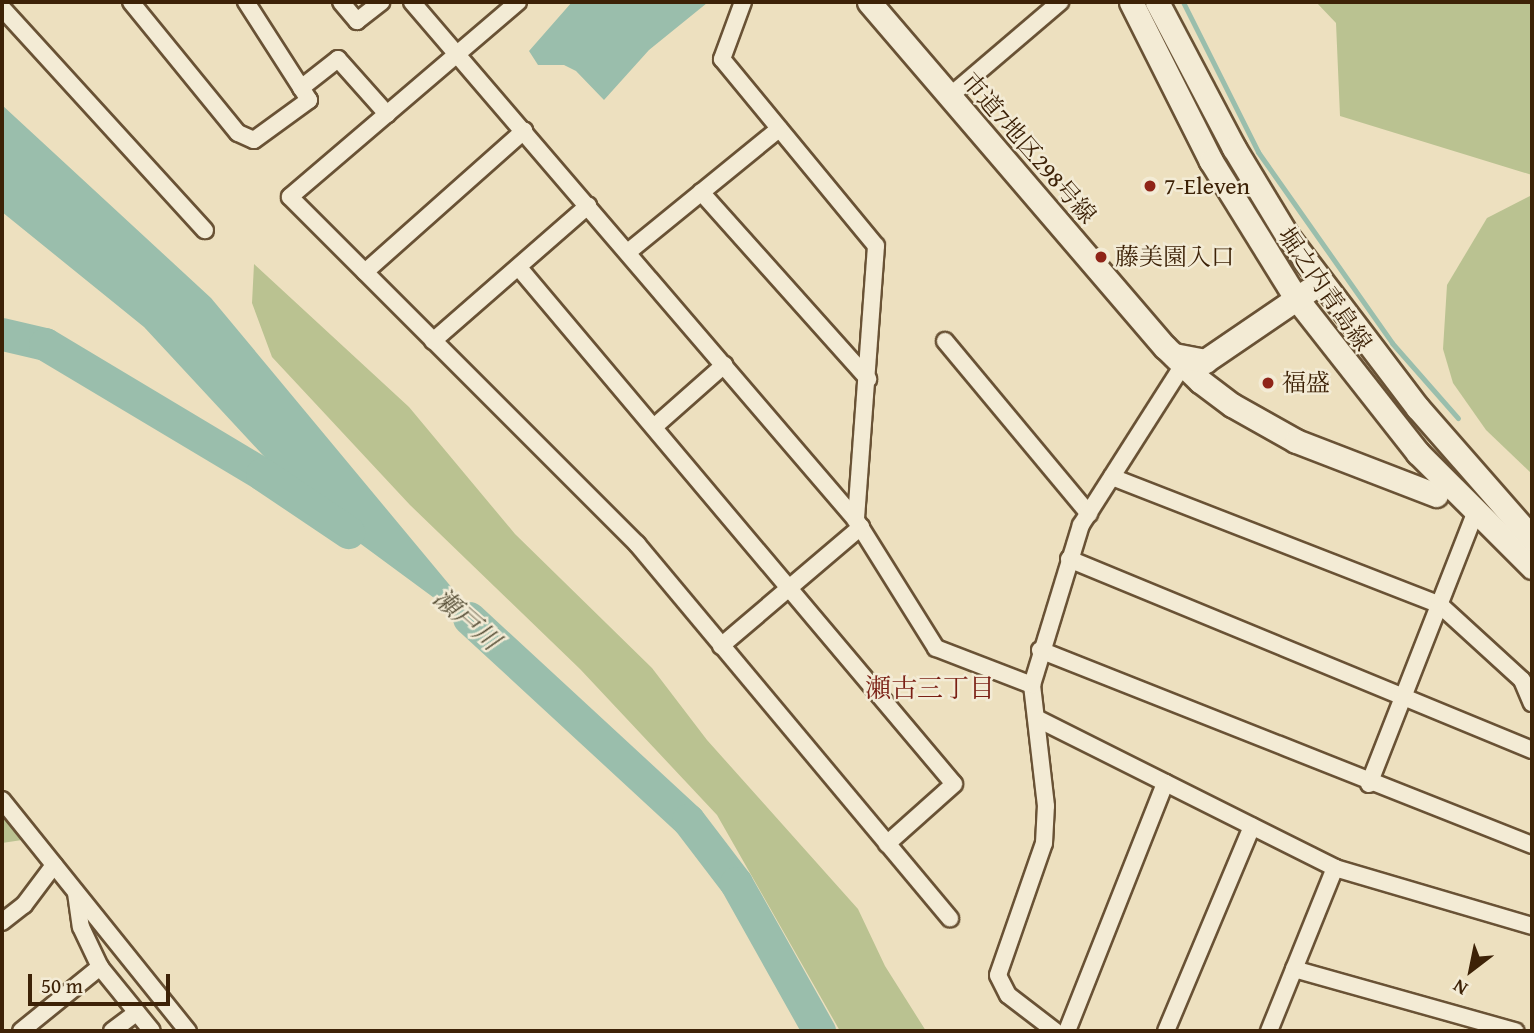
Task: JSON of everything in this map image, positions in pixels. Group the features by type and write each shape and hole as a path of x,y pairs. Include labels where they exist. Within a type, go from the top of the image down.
{"main road":[{"name":"市道7地区298号線","path":"869,2 1181,360 1232,405 1296,441 1436,495"},
{"name":"堀之内青島線","path":"1130,2 1211,161 1296,298 1418,453 1532,567"},
{"name":"堀之内青島線","path":"1157,2 1234,149 1321,282 1418,408 1532,538"},
{"path":"1181,360 1205,361 1321,282"}],"street":[{"path":"131,2 238,133 254,140 309,100 246,2"},
{"path":"341,2 357,21 381,2"},
{"path":"412,2 859,523 936,648 1032,685"},
{"path":"519,2 290,197 638,544 950,919"},
{"path":"721,646 859,523 876,246 722,59 743,2"},
{"path":"950,96 1060,2"},
{"path":"2,8 205,230"},
{"path":"301,88 338,59 387,114"},
{"path":"628,252 779,129"},
{"path":"365,272 524,131"},
{"path":"702,192 868,379"},
{"path":"433,341 520,269 588,206"},
{"path":"520,269 954,784 887,844"},
{"path":"945,341 1088,514"},
{"path":"1055,1031 1008,995 998,975 1044,843 1046,806 1032,685 1040,650 1069,559 1088,514 1181,360"},
{"path":"654,427 724,365"},
{"path":"1112,477 1440,605 1522,680 1532,703"},
{"path":"1369,784 1476,511"},
{"path":"1069,559 1532,750"},
{"path":"1040,650 1369,784 1532,845"},
{"path":"1036,718 1335,868 1532,926"},
{"path":"1067,1031 1165,783"},
{"path":"2,800 188,1031"},
{"path":"1166,1031 1252,826"},
{"path":"2,922 24,905 54,865"},
{"path":"1269,1031 1335,868"},
{"path":"76,893 81,927 100,967 152,1031"},
{"path":"21,1031 100,967"},
{"path":"1294,969 1515,1031"},
{"path":"112,1031 136,1012"}],"shaded area":[{"path":"1316,2 1532,2 1532,175 1340,116 1336,23"},
{"path":"1532,195 1532,474 1486,430 1453,383 1443,349 1447,285 1487,218"},
{"path":"254,264 409,407 515,534 652,668 707,740 858,909 885,966 926,1031 840,1031 717,815 580,669 410,505 272,357 252,303"},
{"path":"2,815 22,840 2,843"}],"water":[{"path":"572,2 707,3 649,50 604,100 576,71 564,65 538,65 529,51"},
{"path":"2,105 211,298 502,648 312,508 144,327 2,212"}],"waterway":[{"path":"1183,2 1258,152 1392,343 1458,418"},
{"name":"瀬戸川","path":"2,334 45,344 262,474 348,532"},
{"name":"瀬戸川","path":"469,618 688,820 736,883 819,1031"}],"place":[{"name":"7-Eleven","path":"1150,186"},
{"name":"藤美園入口","path":"1101,257"},
{"name":"福盛","path":"1268,383"}],"district":[{"name":"瀬古三丁目","path":"930,688"}]}
